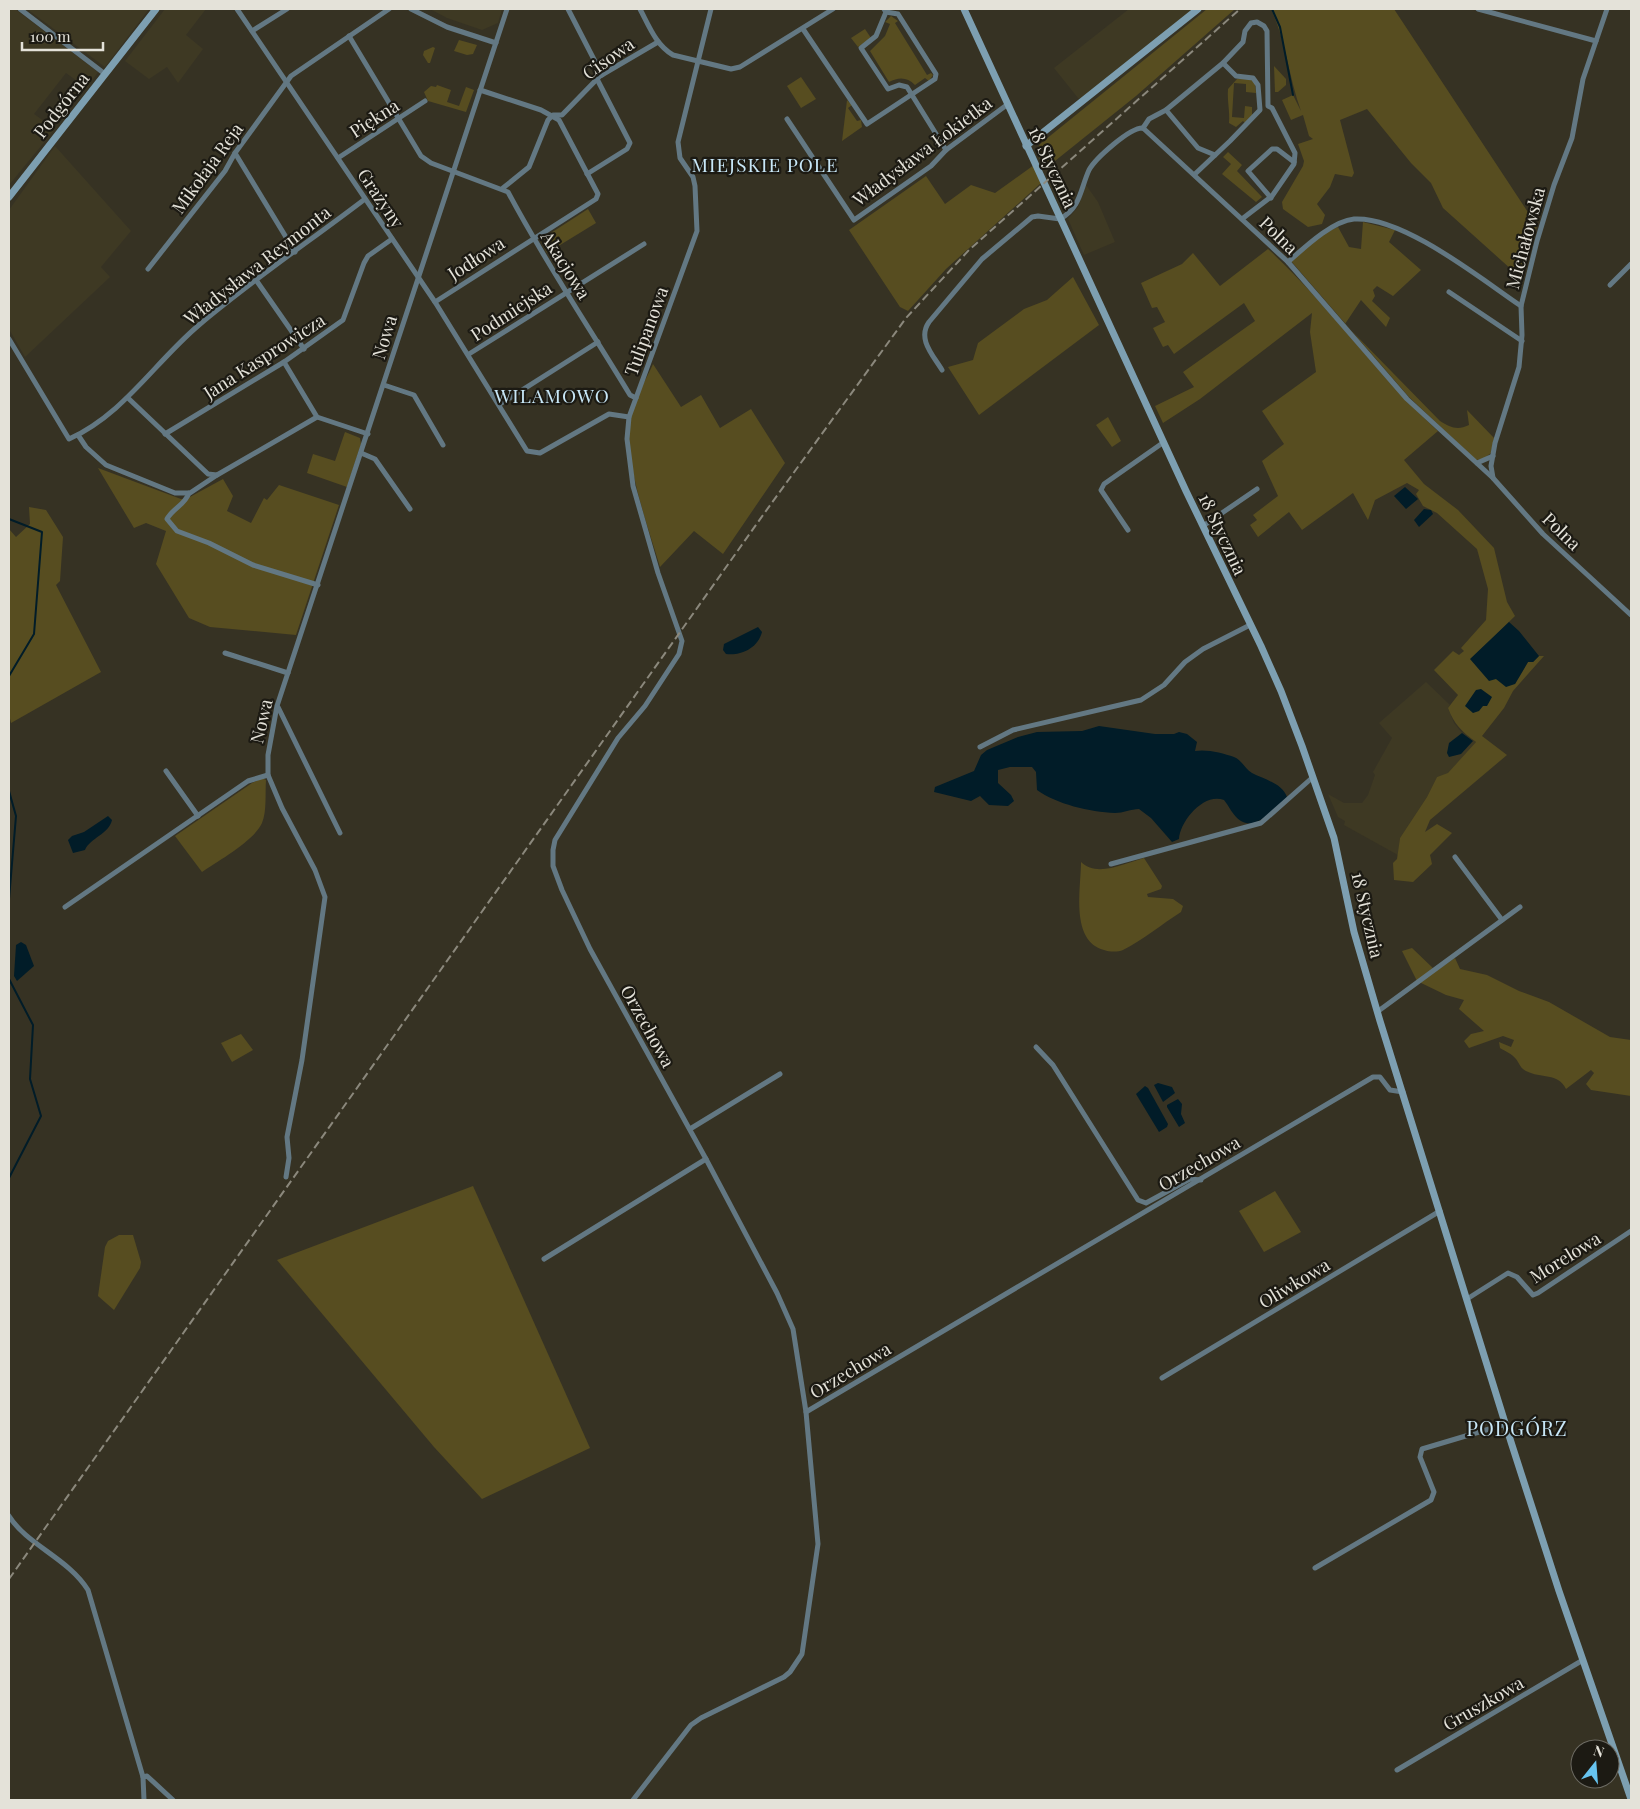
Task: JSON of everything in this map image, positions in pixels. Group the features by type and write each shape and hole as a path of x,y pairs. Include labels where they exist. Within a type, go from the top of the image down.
{"street":[{"path":"20,9 106,74"},
{"name":"Podgórna","path":"9,197 156,9"},
{"name":"Grażyny","path":"237,9 418,276 469,354 527,451 540,452 609,414 629,417"},
{"path":"252,30 287,9"},
{"name":"Mikołaja Reja","path":"148,270 225,171 290,76 389,9"},
{"path":"411,9 447,27 496,43"},
{"name":"Nowa","path":"268,776 268,755 277,706 507,9"},
{"path":"568,9 602,75"},
{"path":"640,9 658,42 674,55 736,69 833,9"},
{"path":"697,61 711,9"},
{"name":"18 Stycznia","path":"964,9 1026,146 1281,691 1334,838 1354,932 1377,1012 1506,1424 1631,1800"},
{"path":"1478,9 1596,41"},
{"name":"Michałowska","path":"1493,478 1495,443 1519,367 1522,341 1521,306 1538,236 1554,185 1572,138 1583,79 1607,9"},
{"path":"803,29 867,124 912,94 935,80 936,74 898,14 885,10 876,36 861,48 888,89 903,85 912,94 946,150"},
{"path":"1026,146 1195,10"},
{"path":"942,370 924,340 924,329 982,259 1032,217 1060,219 1074,209 1090,169 1096,162 1134,129 1143,128 1149,119 1166,110 1223,63 1243,42 1245,31 1251,23 1257,22 1264,26 1267,31 1268,106 1272,108 1295,153 1294,162 1279,189 1271,198 1242,219"},
{"path":"349,36 397,119 421,156 431,163 503,188 529,167 548,120 553,115"},
{"name":"Cisowa","path":"553,115 562,115 602,75 658,42"},
{"name":"Tulipanowa","path":"554,866 553,850 555,840 618,738 645,706 679,654 682,641 658,573 633,486 627,439 629,417 698,231 693,177 680,158 678,150 697,61"},
{"path":"1195,174 1260,110 1258,85 1253,78 1236,76 1223,63"},
{"path":"480,90 553,115 559,120 587,174 627,149 630,142 597,79"},
{"name":"Piękna","path":"338,158 425,101"},
{"name":"Władysława Łokietka","path":"787,119 854,220 931,166 946,150 1008,104"},
{"path":"1166,110 1198,148 1215,155"},
{"name":"Polna","path":"1143,128 1195,174 1288,262 1407,399 1493,478 1544,534 1631,615"},
{"path":"1271,198 1248,171 1272,148 1277,149 1294,162"},
{"path":"1288,157 1292,148"},
{"path":"235,154 295,252"},
{"name":"Jodłowa","path":"435,302 596,199 598,194 587,174"},
{"name":"Akacjowa","path":"503,188 508,192 533,238 630,395 636,398"},
{"name":"Władysława Reymonta","path":"78,435 88,430 128,398 198,326 256,280 365,199"},
{"path":"1288,262 1319,234 1353,219 1373,221 1405,231 1441,252 1521,306"},
{"name":"Jana Kasprowicza","path":"166,434 284,362 343,320 364,262 368,256 392,239"},
{"name":"Podmiejska","path":"469,354 644,244"},
{"path":"1610,285 1631,264"},
{"path":"256,280 304,349"},
{"path":"1449,292 1522,341"},
{"path":"9,339 69,439 78,435 86,446 106,465 175,493 189,493 317,417"},
{"path":"500,404 598,342"},
{"path":"284,362 317,417 368,434"},
{"path":"384,385 414,395 444,445"},
{"path":"128,398 208,474 217,475"},
{"path":"1128,530 1102,490 1104,484 1164,442"},
{"path":"361,453 375,459 410,509"},
{"path":"1477,463 1493,456"},
{"path":"1203,526 1257,489"},
{"path":"189,493 186,500 171,511 167,519 177,531 253,565 318,585"},
{"path":"980,747 1013,730 1141,700 1164,685 1185,662 1203,649 1250,625"},
{"path":"225,653 288,673"},
{"path":"277,706 340,833"},
{"path":"166,771 198,816"},
{"path":"65,907 248,781 268,776 282,808 315,870 324,897 302,1060 287,1137 289,1158 286,1177"},
{"path":"1111,864 1262,823 1313,777"},
{"path":"1454,857 1502,920"},
{"name":"Orzechowa","path":"554,866 562,890 590,948 777,1293 793,1329 806,1412 1172,1194 1202,1180 1373,1077 1380,1077 1390,1090 1403,1092"},
{"path":"1377,1012 1520,907"},
{"path":"1036,1047 1053,1065 1142,1203 1190,1179 1202,1180"},
{"path":"690,1130 780,1074"},
{"path":"544,1259 706,1159"},
{"name":"Oliwkowa","path":"1162,1378 1440,1211"},
{"name":"Morelowa","path":"1467,1299 1508,1274 1517,1277 1527,1291 1533,1295 1538,1293 1631,1231"},
{"path":"633,1800 691,1725 700,1718 784,1677 794,1667 802,1654 818,1544 806,1412"},
{"path":"1315,1568 1431,1500 1434,1492 1420,1457 1422,1449 1506,1424"},
{"path":"9,1516 37,1542 77,1574 88,1590 143,1778 144,1800"},
{"name":"Gruszkowa","path":"1397,1770 1583,1660"},
{"path":"143,1778 147,1776 174,1800"}],"shaded area":[{"path":"9,9 15,9 98,72 87,88 66,73 34,114 55,129 9,185"},
{"path":"27,9 149,9 105,67"},
{"path":"165,9 206,9 186,35 203,49 178,83 167,67 149,79 125,61"},
{"path":"430,9 502,9 498,23 482,30 447,18"},
{"path":"1129,9 1193,9 1082,98 1078,98 1054,68"},
{"path":"1207,9 1235,9 1136,96 1045,169 1036,152 1040,144"},
{"path":"1271,9 1394,9 1537,226 1522,279 1443,208 1431,183 1411,163 1367,109 1340,120 1354,173 1352,177 1335,174 1330,187 1317,204 1325,215 1322,224 1308,227 1283,209 1282,202 1303,166 1304,161 1298,144 1313,139 1309,136 1303,115 1291,120 1282,100 1293,95 1301,111 1280,34"},
{"path":"891,16 898,21 895,23 927,75 931,73 933,75 929,81 925,78 915,85 909,80 903,79 889,82 870,51 885,36 890,24 885,22"},
{"path":"865,29 871,38 858,47 851,38"},
{"path":"459,40 477,45 473,54 467,55 454,51"},
{"path":"435,48 430,63 428,63 423,55 424,51"},
{"path":"1274,66 1286,79 1286,85 1278,92 1275,92"},
{"path":"801,77 816,99 801,108 787,86"},
{"path":"1237,79 1251,79 1255,83 1256,93 1246,92 1246,84 1234,83 1232,117 1244,118 1245,106 1252,107 1252,115 1246,124 1243,121 1236,127 1229,123 1228,89"},
{"path":"437,85 451,90 447,102 459,106 466,87 474,90 466,112 428,101 424,92 431,86 436,87"},
{"path":"847,100 852,105 848,108 857,121 861,120 862,127 842,141"},
{"path":"55,146 131,231 101,267 110,277 25,357 9,329 9,210"},
{"path":"1228,152 1242,165 1237,171 1262,197 1256,202 1222,174 1231,164 1223,157"},
{"path":"1034,165 1041,183 946,269 908,311 900,307 849,230 926,176 945,204 971,185 995,193"},
{"path":"1086,185 1098,202 1115,242 1084,255 1068,219 1078,207"},
{"path":"588,209 596,223 547,253 540,240"},
{"path":"1363,222 1395,230 1389,242 1421,270 1393,296 1377,286 1373,290 1375,296 1372,301 1390,318 1386,327 1361,300 1345,324 1291,261 1320,235 1338,227 1349,247 1361,249"},
{"path":"1268,249 1312,293 1415,409 1438,431 1404,460 1424,484 1458,510 1494,548 1507,602 1515,616 1471,659 1496,679 1515,684 1528,662 1533,662 1539,656 1544,656 1513,691 1504,708 1482,736 1507,755 1430,820 1425,832 1437,824 1452,833 1430,855 1432,864 1413,882 1394,880 1393,863 1397,859 1400,838 1427,797 1437,777 1448,773 1476,742 1453,719 1448,708 1458,695 1434,670 1453,651 1459,655 1464,651 1461,648 1486,620 1488,589 1477,549 1437,513 1423,506 1416,494 1419,490 1407,483 1375,500 1368,520 1353,493 1302,530 1289,512 1258,537 1250,525 1257,520 1253,515 1278,496 1262,461 1284,444 1262,411 1316,372 1310,332 1312,313 1200,399 1163,423 1155,406 1194,387 1183,372 1255,321 1244,303 1174,354 1168,345 1163,347 1153,328 1165,322 1157,307 1152,308 1141,283 1182,264 1193,253 1220,286","holes":["1476,691 1483,706 1466,706"]},
{"path":"1073,277 1099,325 979,415 948,367 973,360 978,343 1024,309 1047,300"},
{"path":"1351,330 1440,421 1454,428 1465,427 1469,425 1467,410 1494,438 1491,453 1483,459 1476,460 1409,397"},
{"path":"653,364 681,407 701,395 720,428 751,409 785,463 723,554 694,531 660,567 637,490 630,449 629,430 633,407"},
{"path":"1108,417 1121,441 1112,447 1096,425"},
{"path":"345,432 360,438 361,444 347,487 307,473 313,454 335,461"},
{"path":"98,468 181,499 188,498 223,479 233,496 227,511 251,523 264,498 267,500 279,485 339,505 296,635 210,627 189,618 156,564 166,531 146,523 134,528"},
{"path":"29,507 46,510 63,537 60,581 56,585 101,672 11,723 9,714 9,529 16,537 30,524"},
{"path":"1426,682 1450,705 1448,708 1454,723 1462,733 1476,742 1448,774 1437,777 1427,797 1400,838 1398,855 1344,825 1345,821 1338,817 1328,794 1344,803 1362,803 1368,795 1375,775 1373,772 1392,738 1379,723"},
{"path":"262,778 266,780 265,808 264,818 258,830 235,850 202,872 175,836"},
{"path":"1144,858 1162,886 1161,889 1147,894 1148,897 1173,899 1183,906 1181,912 1138,942 1123,950 1109,951 1093,945 1086,936 1080,912 1081,862 1088,867 1103,869 1120,866"},
{"path":"1412,948 1436,971 1455,958 1460,969 1487,975 1519,991 1549,1002 1610,1037 1631,1040 1631,1096 1591,1090 1586,1084 1594,1073 1591,1070 1566,1089 1563,1084 1554,1078 1526,1071 1514,1057 1500,1048 1499,1042 1511,1047 1514,1040 1503,1036 1469,1048 1464,1041 1471,1034 1484,1031 1459,1009 1464,1000 1446,995 1417,981 1402,951"},
{"path":"241,1034 253,1050 232,1062 221,1043"},
{"path":"473,1186 590,1448 482,1499 434,1447 277,1260"},
{"path":"1275,1191 1301,1232 1264,1252 1239,1211"},
{"path":"119,1235 133,1235 141,1262 140,1268 114,1310 98,1296 105,1247 108,1241"}],"water":[{"path":"1405,487 1418,499 1406,509 1394,496"},
{"path":"1424,509 1431,510 1433,514 1419,527 1414,520"},
{"path":"1509,622 1519,631 1539,656 1533,662 1528,662 1515,684 1506,687 1496,679 1489,681 1470,659"},
{"path":"758,627 762,632 753,647 737,654 726,654 723,650 724,644"},
{"path":"1481,689 1492,697 1487,706 1483,706 1479,711 1473,713 1465,706 1476,690"},
{"path":"1099,726 1155,734 1174,734 1179,732 1187,734 1197,742 1195,751 1215,752 1237,758 1252,773 1281,788 1287,797 1272,812 1253,823 1241,821 1224,800 1209,800 1194,810 1184,824 1179,839 1172,842 1151,818 1139,809 1115,813 1095,811 1063,803 1045,795 1037,790 1036,772 1032,767 1010,767 998,770 998,783 1011,795 1014,801 1008,806 989,805 980,796 971,801 934,792 935,787 974,771 981,755 987,750 1018,737 1037,732 1082,731"},
{"path":"1462,733 1473,741 1461,754 1449,757 1447,753 1449,743"},
{"path":"108,816 112,820 107,829 91,842 85,850 73,853 68,840"},
{"path":"21,942 26,945 34,966 17,981 14,976 16,945"},
{"path":"1158,1083 1172,1087 1175,1093 1163,1102 1154,1085"},
{"path":"1145,1086 1148,1088 1168,1124 1167,1127 1159,1132 1136,1094"},
{"path":"1178,1099 1182,1104 1181,1114 1185,1123 1179,1127 1167,1107 1167,1105"}],"waterway":[{"path":"1272,9 1280,27 1293,95"},
{"path":"9,519 42,532 34,634 9,676"},
{"path":"9,791 16,816 9,899"},
{"path":"9,979 33,1025 30,1079 41,1116 9,1178"}],"railway":[{"path":"9,1579 763,515 906,318 969,250 1240,9"}],"district":[{"name":"MIEJSKIE POLE","path":"765,164"},
{"name":"WILAMOWO","path":"552,395"},
{"name":"PODGÓRZ","path":"1517,1427"}]}
